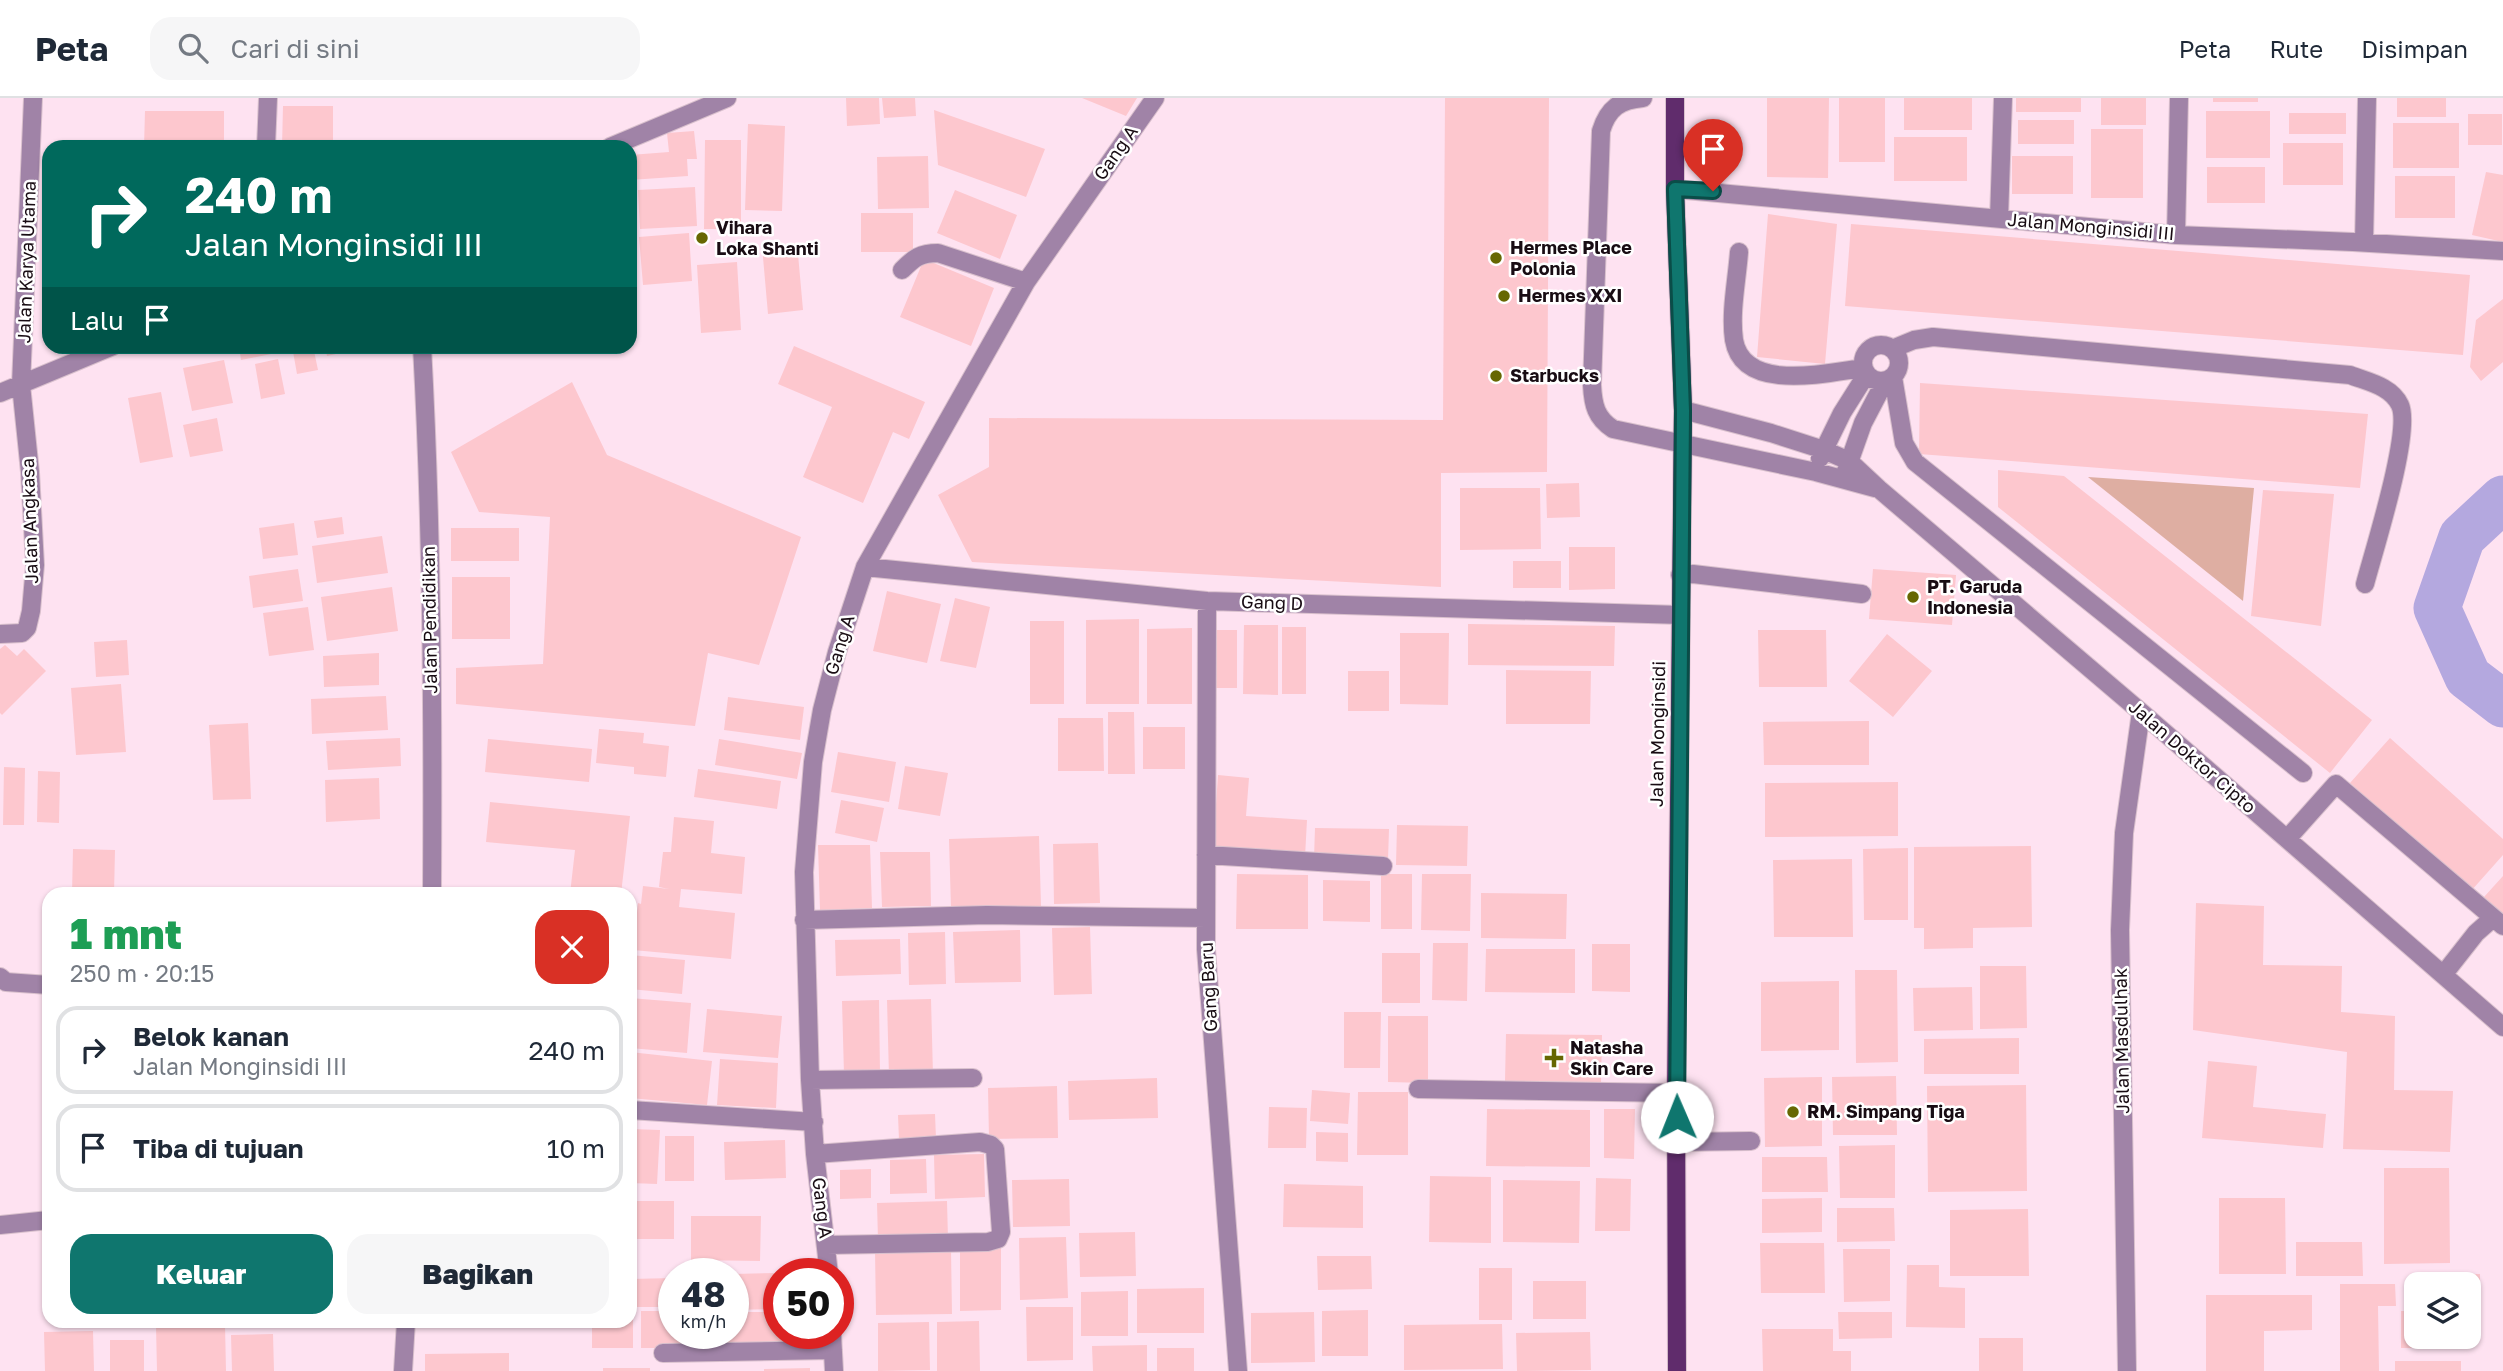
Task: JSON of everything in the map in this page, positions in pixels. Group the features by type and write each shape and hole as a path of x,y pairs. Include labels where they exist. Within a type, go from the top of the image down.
{"main road":[{"name":"Jalan Monginsidi","path":"1675,98 1675,189 1683,411 1676,1093 1677,1371"}],"street":[{"name":"Jalan Karya Utama","path":"22,385 33,98"},
{"path":"266,140 268,98"},
{"path":"627,140 727,98"},
{"name":"Gang A","path":"828,1258 815,1154 810,1080 804,872 813,762 822,710 837,652 865,567 1026,282 1155,98"},
{"name":"Jalan Doktor Cipto","path":"1643,98 1615,105 1605,119 1601,131 1593,400 1603,423 1613,429 1816,471 1879,489"},
{"path":"1999,219 2003,98"},
{"path":"2176,235 2179,98"},
{"path":"2364,243 2367,98"},
{"name":"Jalan Monginsidi III","path":"1675,189 2176,235 2503,251"},
{"path":"902,270 915,256 938,253 1026,282"},
{"path":"1739,253 1734,341 1742,360 1748,366 1766,373 1785,374 1865,371 1875,381 1889,379"},
{"path":"1816,471 1865,371 1863,357 1869,349 1878,345 1892,349 1914,340 1933,337 2350,375 2389,390 2401,406 2402,441 2365,584"},
{"path":"1844,479 1863,423 1899,363 1892,349"},
{"path":"0,393 94,354"},
{"name":"Jalan Pendidikan","path":"422,354 427,443 432,887"},
{"path":"1889,379 1904,443 1915,461 2303,773"},
{"name":"Jalan Angkasa","path":"0,634 22,633 27,628 34,588 35,565 22,385"},
{"name":"Jalan Doktor Cipto","path":"1683,411 1771,433 1849,461 2503,1027"},
{"name":"Gang D","path":"865,567 1207,601 1681,615"},
{"path":"1680,575 1693,574 1862,594"},
{"name":"Gang Baru","path":"1207,601 1206,918 1213,1066 1238,1371"},
{"name":"Jalan Masdulhak","path":"2127,1371 2120,930 2124,833 2141,712"},
{"path":"2287,839 2336,785 2498,922 2476,933 2443,975"},
{"path":"1206,855 1383,866"},
{"path":"804,920 987,915 1206,918"},
{"path":"0,977 6,982 42,985"},
{"path":"810,1080 973,1078"},
{"path":"1418,1089 1676,1093"},
{"path":"637,1110 814,1122"},
{"path":"1678,1142 1751,1141"},
{"path":"815,1154 981,1142 995,1149 1001,1233 998,1239 988,1242 827,1245"},
{"path":"0,1225 42,1221"},
{"path":"403,1371 406,1328"},
{"path":"663,1353 763,1347"},
{"path":"833,1349 834,1371"}],"shaded area":[{"path":"2088,477 2254,488 2243,601"}],"building":[{"path":"846,98 879,98 880,124 847,126"},
{"path":"882,98 915,98 916,116 884,118"},
{"path":"1082,98 1137,98 1126,116"},
{"name":"Hermes Place Polonia","path":"1445,98 1549,98 1547,472 1441,473 1441,587 972,562 938,495 989,467 989,418 1443,420"},
{"path":"1767,98 1829,98 1828,178 1767,177"},
{"path":"1839,98 1885,98 1885,162 1839,162"},
{"path":"1904,98 1972,98 1972,130 1904,130"},
{"path":"2016,98 2081,98 2081,112 2016,112"},
{"path":"2101,98 2146,98 2146,125 2101,125"},
{"path":"2213,98 2258,98 2258,102 2213,102"},
{"path":"2397,98 2446,98 2446,117 2397,117"},
{"path":"283,106 333,106 333,140 282,140"},
{"path":"934,110 1045,149 1026,197 938,165"},
{"path":"145,111 224,111 224,140 144,140"},
{"path":"2206,111 2270,111 2270,158 2206,158"},
{"path":"2289,113 2346,113 2346,134 2289,134"},
{"path":"2468,114 2502,114 2502,145 2468,145"},
{"path":"2018,120 2074,120 2074,144 2018,144"},
{"path":"2393,123 2459,123 2459,168 2393,168"},
{"path":"748,124 785,126 782,211 745,210"},
{"path":"2091,129 2143,129 2143,198 2091,198"},
{"path":"694,131 697,159 687,159 688,176 637,180 637,154 669,152 667,133"},
{"path":"1894,137 1967,137 1967,181 1894,181"},
{"path":"705,140 741,140 741,229 704,229"},
{"path":"2283,143 2343,143 2343,185 2283,185"},
{"path":"928,156 929,208 878,209 877,157"},
{"path":"2012,156 2073,156 2073,194 2012,194"},
{"path":"2207,167 2265,167 2265,203 2207,203"},
{"path":"2486,172 2503,175 2503,242 2472,235"},
{"path":"2395,176 2455,176 2455,218 2395,218"},
{"path":"695,187 697,226 640,229 638,190"},
{"path":"955,190 1017,215 1000,259 937,233"},
{"path":"861,213 913,213 913,252 861,252"},
{"path":"1768,214 1837,224 1825,364 1757,357"},
{"path":"1851,224 2470,275 2463,355 1845,306"},
{"path":"689,233 692,281 643,285 639,237"},
{"path":"797,243 803,310 768,314 762,246"},
{"path":"924,259 994,288 971,346 900,317"},
{"path":"737,262 741,330 701,333 697,265"},
{"path":"2503,299 2503,362 2481,381 2470,367 2476,320"},
{"path":"794,346 925,402 909,439 893,432 863,503 803,477 832,407 778,384"},
{"path":"240,354 271,354 241,360"},
{"path":"293,354 315,354 318,370 297,374"},
{"path":"278,359 285,394 261,399 255,364"},
{"path":"224,360 233,403 192,411 183,368"},
{"path":"572,382 607,455 801,537 759,665 708,653 695,726 456,704 456,668 543,664 550,517 479,512 451,452"},
{"path":"1920,383 2368,414 2360,488 1919,454"},
{"path":"161,392 173,457 140,463 128,398"},
{"path":"217,418 223,451 190,457 183,425"},
{"path":"1998,470 2064,476 2372,720 2330,773 1998,507"},
{"path":"1579,483 1580,517 1547,518 1546,484"},
{"path":"1460,488 1540,488 1541,549 1460,550"},
{"path":"2263,490 2334,494 2321,626 2251,616"},
{"path":"342,517 344,534 317,538 314,521"},
{"path":"294,523 298,555 263,559 259,528"},
{"path":"451,528 519,528 519,561 451,561"},
{"path":"382,536 388,573 317,583 312,546"},
{"path":"1569,547 1615,547 1615,589 1569,590"},
{"path":"1513,561 1561,561 1561,588 1513,588"},
{"path":"298,569 303,601 253,608 249,576"},
{"name":"PT. Garuda Indonesia","path":"1873,569 1956,575 1952,625 1869,619"},
{"path":"452,577 510,577 510,639 452,639"},
{"path":"392,587 398,631 327,641 321,597"},
{"path":"887,591 941,604 927,663 873,651"},
{"path":"955,598 990,607 976,668 940,661"},
{"path":"308,607 314,650 269,656 263,613"},
{"path":"1139,619 1139,704 1086,704 1086,620"},
{"path":"1030,621 1064,621 1064,704 1030,704"},
{"path":"1468,624 1615,626 1614,666 1468,665"},
{"path":"1244,625 1278,625 1278,695 1243,694"},
{"path":"1282,627 1306,627 1306,694 1282,694"},
{"path":"1192,628 1192,704 1147,704 1147,629"},
{"path":"1216,630 1237,630 1237,688 1215,688"},
{"path":"1758,630 1826,630 1827,687 1759,687"},
{"path":"1400,633 1449,633 1448,705 1400,704"},
{"path":"1887,634 1932,671 1893,717 1849,681"},
{"path":"127,640 129,675 96,677 94,642"},
{"path":"5,645 17,656 24,649 46,671 2,715 0,649"},
{"path":"379,653 379,685 324,687 323,656"},
{"path":"1506,670 1591,671 1590,724 1506,724"},
{"path":"1348,671 1389,671 1389,711 1348,711"},
{"path":"121,684 126,752 76,755 71,688"},
{"path":"386,696 388,730 312,734 311,699"},
{"path":"728,697 804,707 800,740 724,730"},
{"path":"1108,712 1134,712 1135,774 1108,774"},
{"path":"1058,718 1103,718 1104,771 1058,771"},
{"path":"1869,721 1869,765 1764,765 1763,722"},
{"path":"248,723 251,799 213,800 209,725"},
{"path":"1143,727 1185,727 1185,769 1143,769"},
{"path":"599,729 644,733 643,743 669,746 666,777 634,774 634,767 596,763"},
{"path":"400,738 401,766 328,770 326,741"},
{"path":"2390,738 2503,839 2503,855 2471,891 2350,783"},
{"path":"488,739 592,749 589,782 485,772"},
{"path":"719,739 802,753 797,779 715,765"},
{"path":"838,752 896,762 889,802 831,792"},
{"path":"905,766 948,773 940,816 898,809"},
{"path":"4,767 25,768 24,825 3,825"},
{"path":"698,769 781,781 777,809 694,797"},
{"path":"38,771 60,772 59,823 37,822"},
{"path":"1218,775 1249,778 1246,816 1307,820 1305,857 1213,850"},
{"path":"379,778 380,819 326,822 325,780"},
{"path":"1898,782 1898,836 1765,837 1765,783"},
{"path":"841,800 884,808 877,842 835,833"},
{"path":"490,802 630,816 622,887 571,887 575,850 486,842"},
{"path":"674,817 714,821 711,853 745,857 742,894 681,889 679,907 735,913 731,959 637,950 637,912 643,886 669,889 659,887 663,852 671,852"},
{"path":"1397,825 1468,826 1467,866 1396,865"},
{"path":"1315,828 1389,829 1388,860 1314,858"},
{"path":"1039,836 1041,906 951,908 949,839"},
{"path":"1098,843 1100,903 1054,904 1053,844"},
{"path":"818,845 870,845 872,908 820,910"},
{"path":"2031,846 2032,927 1973,928 1973,948 1924,949 1924,928 1914,928 1914,847"},
{"path":"1908,848 1908,920 1864,920 1863,849"},
{"path":"73,849 115,850 114,887 72,887"},
{"path":"880,852 930,852 931,906 882,907"},
{"path":"1852,859 1853,937 1774,937 1773,860"},
{"path":"1237,874 1308,875 1308,929 1236,929"},
{"path":"1381,874 1412,874 1412,929 1381,929"},
{"path":"1422,874 1471,874 1470,931 1421,930"},
{"path":"2503,876 2503,914 2484,897"},
{"path":"1323,880 1370,881 1370,922 1323,921"},
{"path":"1481,893 1567,894 1566,939 1481,938"},
{"path":"2196,903 2264,906 2263,965 2342,966 2341,1012 2395,1016 2394,1090 2453,1091 2450,1152 2343,1149 2347,1052 2193,1030"},
{"path":"1090,927 1092,994 1054,995 1052,928"},
{"path":"1020,930 1021,982 955,983 953,932"},
{"path":"945,932 946,984 909,985 908,933"},
{"path":"900,939 901,974 836,976 835,940"},
{"path":"1433,943 1468,943 1467,1001 1432,1000"},
{"path":"1592,944 1630,944 1630,992 1592,991"},
{"path":"1486,949 1575,949 1575,993 1485,992"},
{"path":"1382,953 1420,953 1420,1003 1382,1003"},
{"path":"637,956 685,960 682,994 637,990"},
{"path":"1980,966 2026,966 2027,1028 1980,1029"},
{"path":"1855,970 1897,970 1898,1062 1856,1063"},
{"path":"1839,981 1839,1050 1761,1051 1761,982"},
{"path":"1972,987 1973,1030 1914,1031 1913,988"},
{"path":"637,999 691,1003 687,1053 637,1049"},
{"path":"931,999 933,1075 889,1076 887,1000"},
{"path":"879,1000 880,1073 844,1074 842,1001"},
{"path":"707,1009 782,1016 778,1058 703,1052"},
{"path":"1344,1012 1381,1012 1380,1068 1344,1068"},
{"path":"1388,1016 1428,1016 1428,1083 1388,1082"},
{"name":"Natasha Skin Care","path":"1506,1034 1602,1035 1601,1082 1505,1081"},
{"path":"2019,1038 2019,1074 1924,1074 1924,1039"},
{"path":"637,1053 712,1061 707,1105 637,1099"},
{"path":"720,1059 778,1063 776,1108 717,1105"},
{"path":"2208,1061 2257,1066 2253,1107 2326,1114 2323,1148 2202,1138"},
{"path":"1896,1076 1897,1135 1833,1135 1832,1077"},
{"name":"RM. Simpang Tiga","path":"1822,1077 1822,1146 1765,1147 1764,1078"},
{"path":"1157,1078 1158,1118 1069,1120 1068,1081"},
{"path":"2026,1085 2027,1191 1928,1192 1927,1086"},
{"path":"1057,1086 1058,1138 989,1139 988,1088"},
{"path":"1312,1090 1350,1093 1348,1124 1310,1121"},
{"path":"1358,1092 1408,1092 1408,1155 1357,1155"},
{"path":"1269,1107 1307,1108 1306,1148 1268,1148"},
{"path":"1487,1109 1590,1110 1590,1167 1486,1166"},
{"path":"1604,1109 1635,1109 1634,1159 1604,1158"},
{"path":"935,1114 936,1139 899,1140 898,1115"},
{"path":"637,1129 660,1130 657,1184 637,1183"},
{"path":"1316,1132 1348,1133 1348,1162 1316,1161"},
{"path":"665,1136 694,1136 694,1181 665,1181"},
{"path":"785,1140 786,1178 725,1180 724,1142"},
{"path":"1895,1145 1895,1198 1840,1198 1839,1146"},
{"path":"984,1154 985,1197 935,1199 934,1155"},
{"path":"1762,1157 1827,1157 1828,1192 1762,1192"},
{"path":"926,1159 927,1193 890,1194 890,1160"},
{"path":"2384,1168 2449,1168 2450,1263 2384,1264"},
{"path":"871,1169 871,1198 840,1199 840,1170"},
{"path":"1430,1176 1491,1177 1491,1243 1429,1242"},
{"path":"1596,1178 1631,1179 1630,1231 1595,1231"},
{"path":"1069,1179 1070,1226 1013,1227 1012,1180"},
{"path":"1503,1180 1580,1181 1579,1243 1503,1242"},
{"path":"1284,1184 1363,1186 1363,1228 1283,1227"},
{"path":"1822,1198 1822,1232 1762,1233 1762,1199"},
{"path":"2219,1198 2285,1198 2286,1274 2219,1274"},
{"path":"637,1201 674,1201 674,1239 637,1239"},
{"path":"947,1201 948,1239 878,1240 877,1203"},
{"path":"1837,1208 1894,1208 1895,1241 1837,1242"},
{"path":"2028,1209 2029,1276 1950,1276 1950,1210"},
{"path":"691,1216 761,1216 760,1261 749,1261 749,1258 691,1258"},
{"path":"1135,1232 1136,1276 1080,1277 1079,1233"},
{"path":"1066,1237 1068,1298 1020,1300 1019,1238"},
{"path":"2296,1242 2362,1242 2363,1276 2296,1276"},
{"path":"1760,1243 1824,1243 1825,1293 1761,1293"},
{"path":"1001,1246 1001,1310 960,1311 960,1247"},
{"path":"951,1249 952,1314 876,1315 875,1250"},
{"path":"1843,1249 1890,1249 1890,1301 1844,1302"},
{"path":"1317,1256 1371,1256 1372,1289 1318,1290"},
{"path":"1907,1265 1939,1265 1939,1287 1965,1288 1965,1328 1906,1327"},
{"path":"1479,1268 1512,1268 1512,1320 1479,1320"},
{"path":"763,1273 763,1309 749,1310 749,1274"},
{"path":"658,1278 658,1307 637,1307 637,1279"},
{"path":"1533,1281 1586,1281 1586,1319 1533,1319"},
{"path":"2340,1284 2395,1284 2396,1306 2378,1306 2379,1371 2340,1371"},
{"path":"1204,1288 1204,1333 1137,1333 1137,1289"},
{"path":"1128,1291 1128,1336 1081,1336 1081,1292"},
{"path":"2206,1295 2312,1295 2312,1330 2264,1331 2264,1371 2206,1371"},
{"path":"1026,1307 1073,1307 1073,1360 1027,1361"},
{"path":"1368,1310 1368,1356 1322,1356 1322,1311"},
{"path":"641,1311 658,1311 658,1348 641,1348"},
{"path":"2401,1311 2404,1311 2404,1348 2401,1348"},
{"path":"749,1312 763,1312 763,1347 749,1348"},
{"path":"1314,1312 1315,1362 1251,1363 1251,1313"},
{"path":"1838,1312 1892,1312 1892,1338 1839,1339"},
{"path":"979,1321 980,1371 937,1371 937,1322"},
{"path":"929,1322 930,1370 878,1371 878,1323"},
{"path":"1502,1324 1503,1369 1404,1370 1404,1325"},
{"path":"156,1328 225,1328 226,1371 157,1371"},
{"path":"592,1328 633,1328 633,1348 592,1348"},
{"path":"1762,1329 1833,1329 1833,1351 1851,1351 1851,1371 1763,1371"},
{"path":"93,1331 94,1371 45,1371 44,1332"},
{"path":"1590,1332 1591,1370 1517,1371 1516,1333"},
{"path":"273,1334 274,1371 232,1371 231,1335"},
{"path":"1979,1338 2023,1338 2023,1371 1979,1371"},
{"path":"110,1340 144,1340 144,1371 110,1371"},
{"path":"1147,1345 1147,1371 1093,1371 1092,1346"},
{"path":"1157,1348 1194,1348 1194,1371 1157,1371"},
{"path":"509,1353 509,1371 425,1371 425,1354"},
{"path":"2395,1361 2461,1361 2461,1371 2395,1371"},
{"path":"603,1368 650,1368 650,1371 603,1371"},
{"path":"810,1368 810,1371 764,1371 764,1369"}],"waterway":[{"path":"2503,499 2462,537 2437,608 2468,677 2503,704"}],"place":[{"name":"Vihara Loka Shanti","path":"702,238"},
{"name":"Hermes Place Polonia","path":"1496,258"},
{"name":"Hermes XXI","path":"1504,296"},
{"name":"Starbucks","path":"1496,376"},
{"name":"PT. Garuda Indonesia","path":"1913,597"},
{"name":"Natasha Skin Care","path":"1554,1058"},
{"name":"RM. Simpang Tiga","path":"1793,1112"}],"route":[{"path":"1677,1117 1683,411 1675,189 1713,191"}]}
